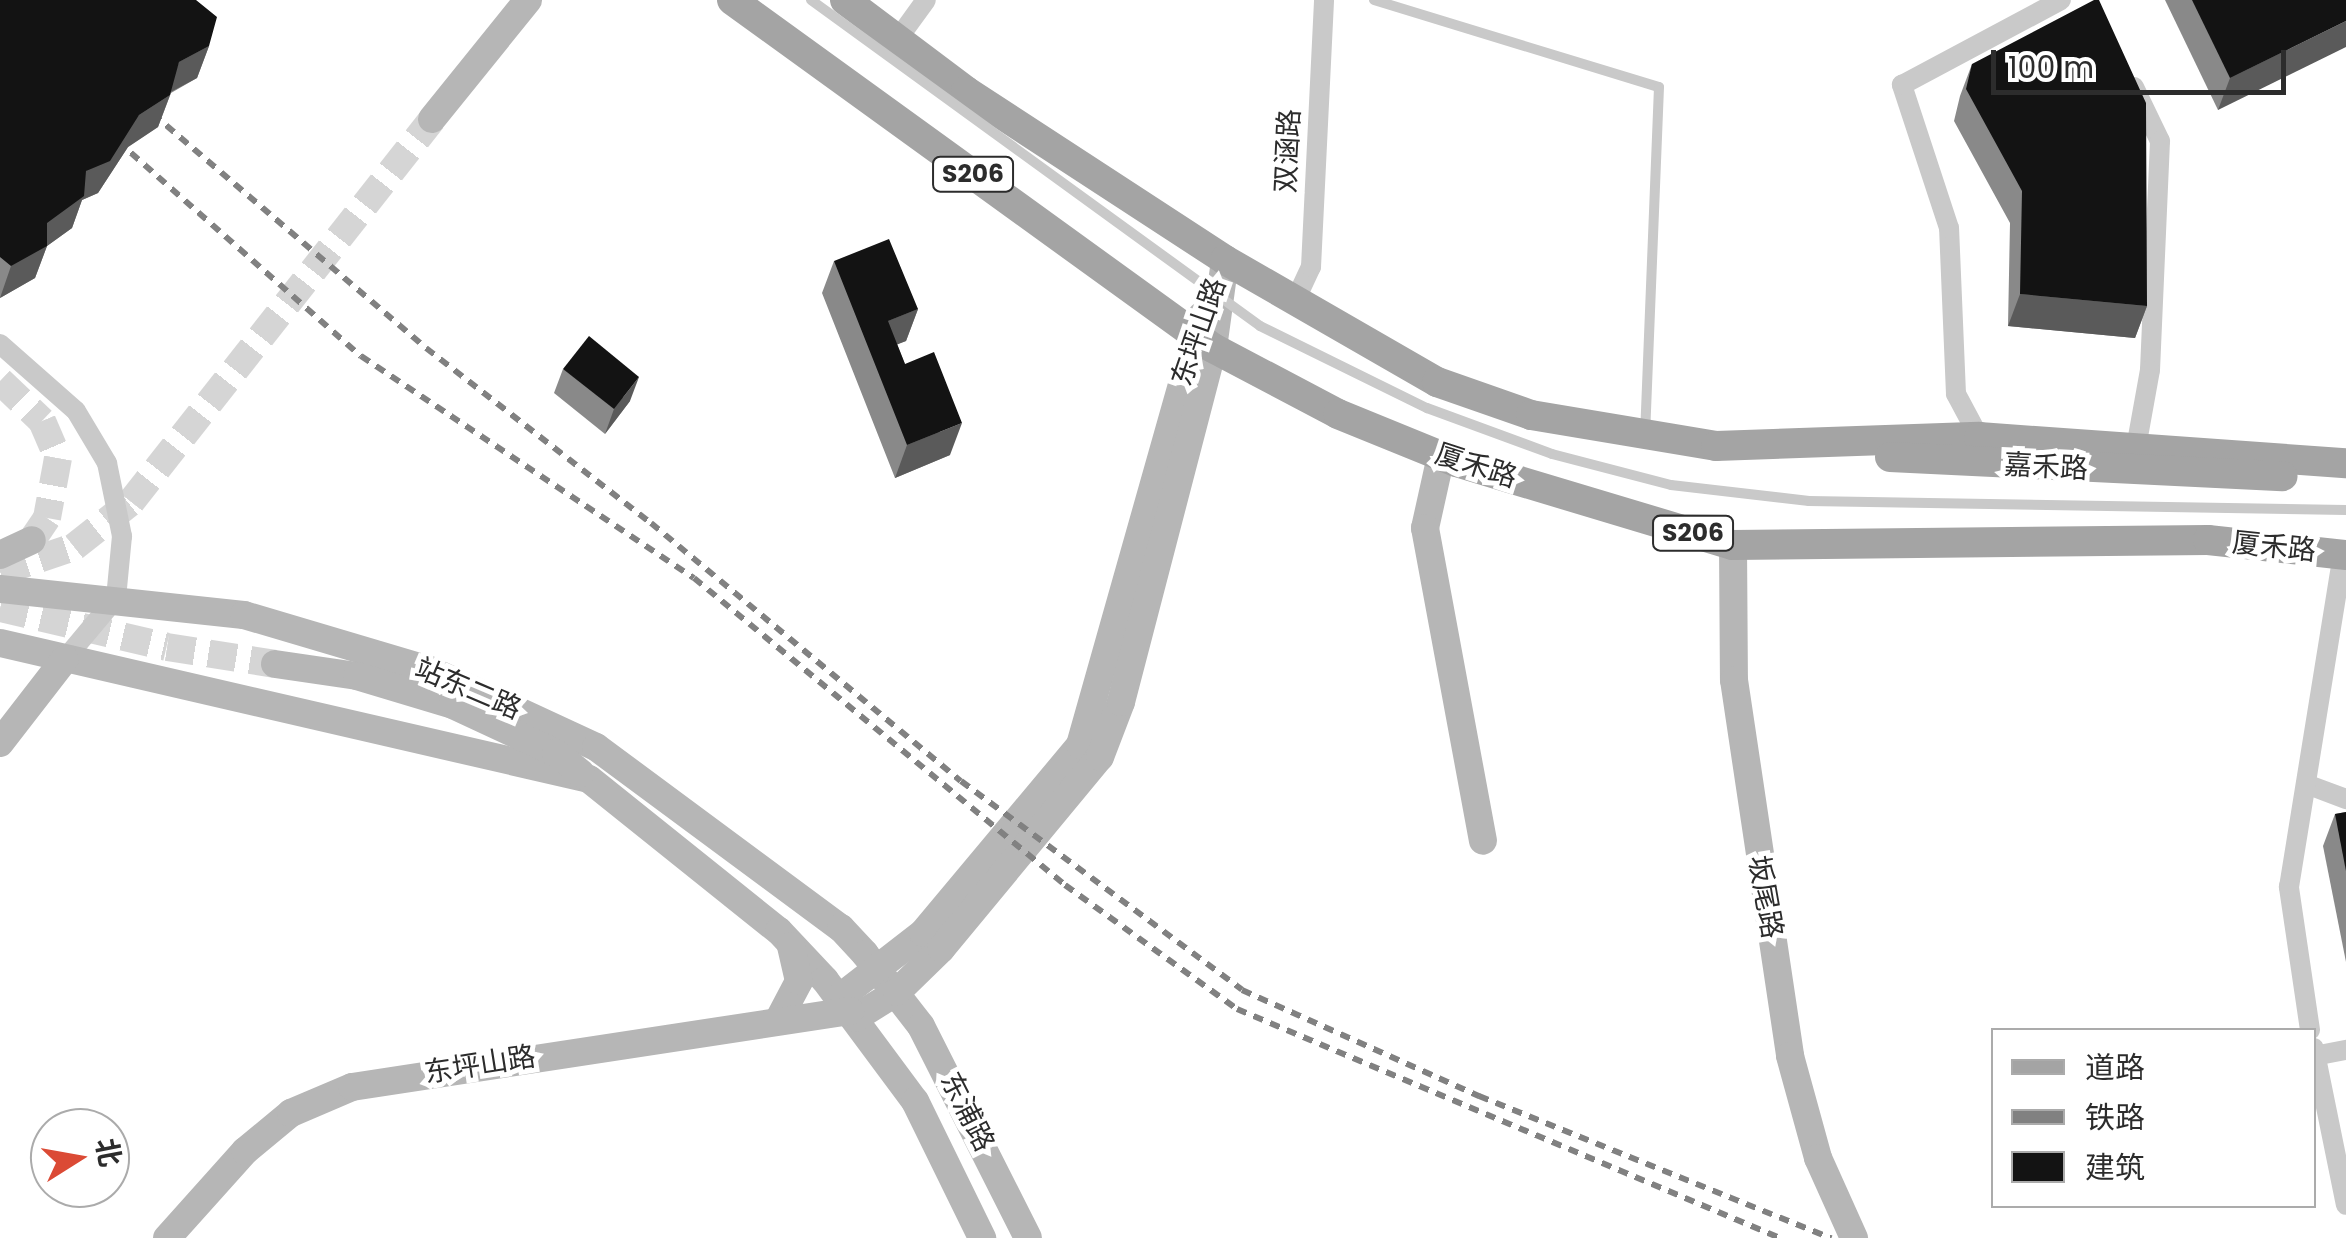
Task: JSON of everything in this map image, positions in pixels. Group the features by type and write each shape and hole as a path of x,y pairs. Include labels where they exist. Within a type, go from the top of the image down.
{"main road":[{"path":"432,119 528,0"},
{"name":"厦禾路","path":"732,0 1203,340 1338,414 1441,456 1733,545 2208,540 2345,550"},
{"name":"S206","path":"844,0 897,40 1225,260 1438,382 1531,414 1646,434 1746,445 1980,438 2346,463"},
{"name":"东坪山路","path":"166,1238 245,1152 290,1114 352,1088 848,1009 1100,757 1121,702 1203,340 1225,260"},
{"name":"嘉禾路","path":"1746,445 2014,467 2346,478"},
{"path":"1441,456 1425,528 1482,841"},
{"path":"0,555 32,540"},
{"name":"坂尾路","path":"1733,545 1740,735 1790,1056 1818,1158 1854,1238"},
{"name":"站东二路","path":"0,589 244,614 430,670 596,747 841,928 881,973"},
{"path":"0,643 589,779"},
{"path":"0,743 66,659"},
{"name":"东浦路","path":"276,664 357,676 453,704 556,753 589,779 791,944 848,1009 915,1100 982,1238"},
{"path":"778,1022 798,981 791,944"},
{"name":"东浦路","path":"881,973 944,1066 1028,1238"}],"street":[{"path":"897,40 926,0"},
{"name":"双涵路","path":"1295,302 1312,268 1324,0"},
{"path":"1980,438 1956,394 1949,228 1902,85 2061,0"},
{"path":"2127,71 2160,142 2150,370 2136,448"},
{"path":"0,344 76,411 107,464 122,536 116,598 66,659"},
{"path":"2310,1028 2289,887 2345,550"},
{"path":"2306,784 2346,800"},
{"path":"2316,1053 2346,1050"},
{"path":"2316,1062 2346,1205"}],"lane":[{"path":"810,0 1260,326 1427,408 1552,454 1672,486 1809,501 2346,510"},
{"path":"1374,0 1659,87 1646,434"}],"building":[{"path":"0,0 196,0 217,17 209,46 179,62 170,95 139,115 110,161 86,171 84,196 47,223 47,246 11,266 0,257"},
{"path":"2099,0 2146,103 2147,306 2020,294 2022,191 1966,89 1972,64"},
{"path":"2192,0 2346,0 2346,21 2230,78"},
{"path":"889,239 918,309 888,321 905,364 934,352 962,423 907,445 834,261"},
{"path":"589,336 639,377 614,409 563,369"},
{"path":"2346,812 2346,871 2335,814"}],"tunnel":[{"path":"0,572 74,547 131,502 432,119"},
{"path":"0,381 42,421 58,458 47,518 32,540"},
{"path":"0,608 167,647 275,664"}],"railway":[{"path":"139,102 426,348 651,523 961,781 1242,990 1479,1096 1831,1238"},
{"path":"104,129 361,356 694,578 1065,885 1237,1009 1780,1238"}]}
